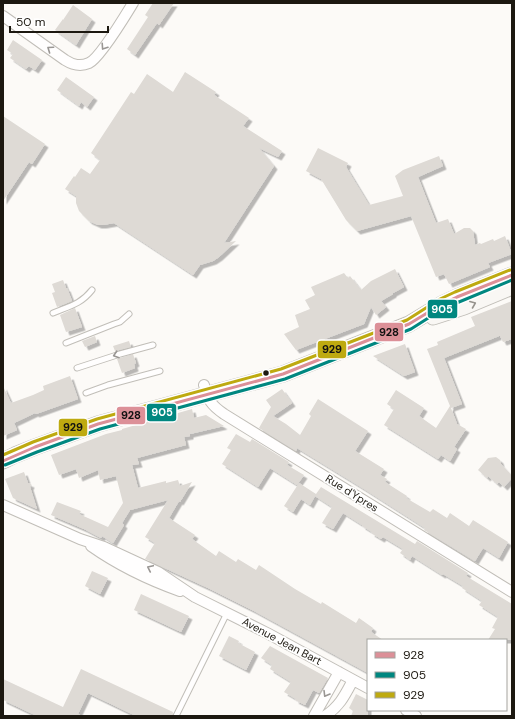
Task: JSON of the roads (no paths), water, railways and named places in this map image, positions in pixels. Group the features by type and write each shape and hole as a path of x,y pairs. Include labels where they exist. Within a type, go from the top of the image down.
{"main road":[{"path":"409,324 451,300 512,275"},
{"path":"3,453 109,412 141,402 274,376 409,324 459,309 512,288"},
{"path":"3,461 15,454 92,426 205,390"}],"street":[{"path":"3,16 70,63 75,65 84,65 97,57 133,3"},
{"name":"Rue d'Ypres","path":"205,390 212,404 217,410 512,592"},
{"name":"Avenue Jean Bart","path":"3,505 80,539 104,547 158,572 195,597 267,633 367,687"},
{"path":"314,716 340,672"},
{"path":"325,716 340,703 354,680"}],"lane":[{"path":"53,312 82,300 92,290"},
{"path":"66,343 120,322 129,314"},
{"path":"77,368 153,345"},
{"path":"86,393 108,385 160,371"},
{"path":"176,716 227,613"}]}
